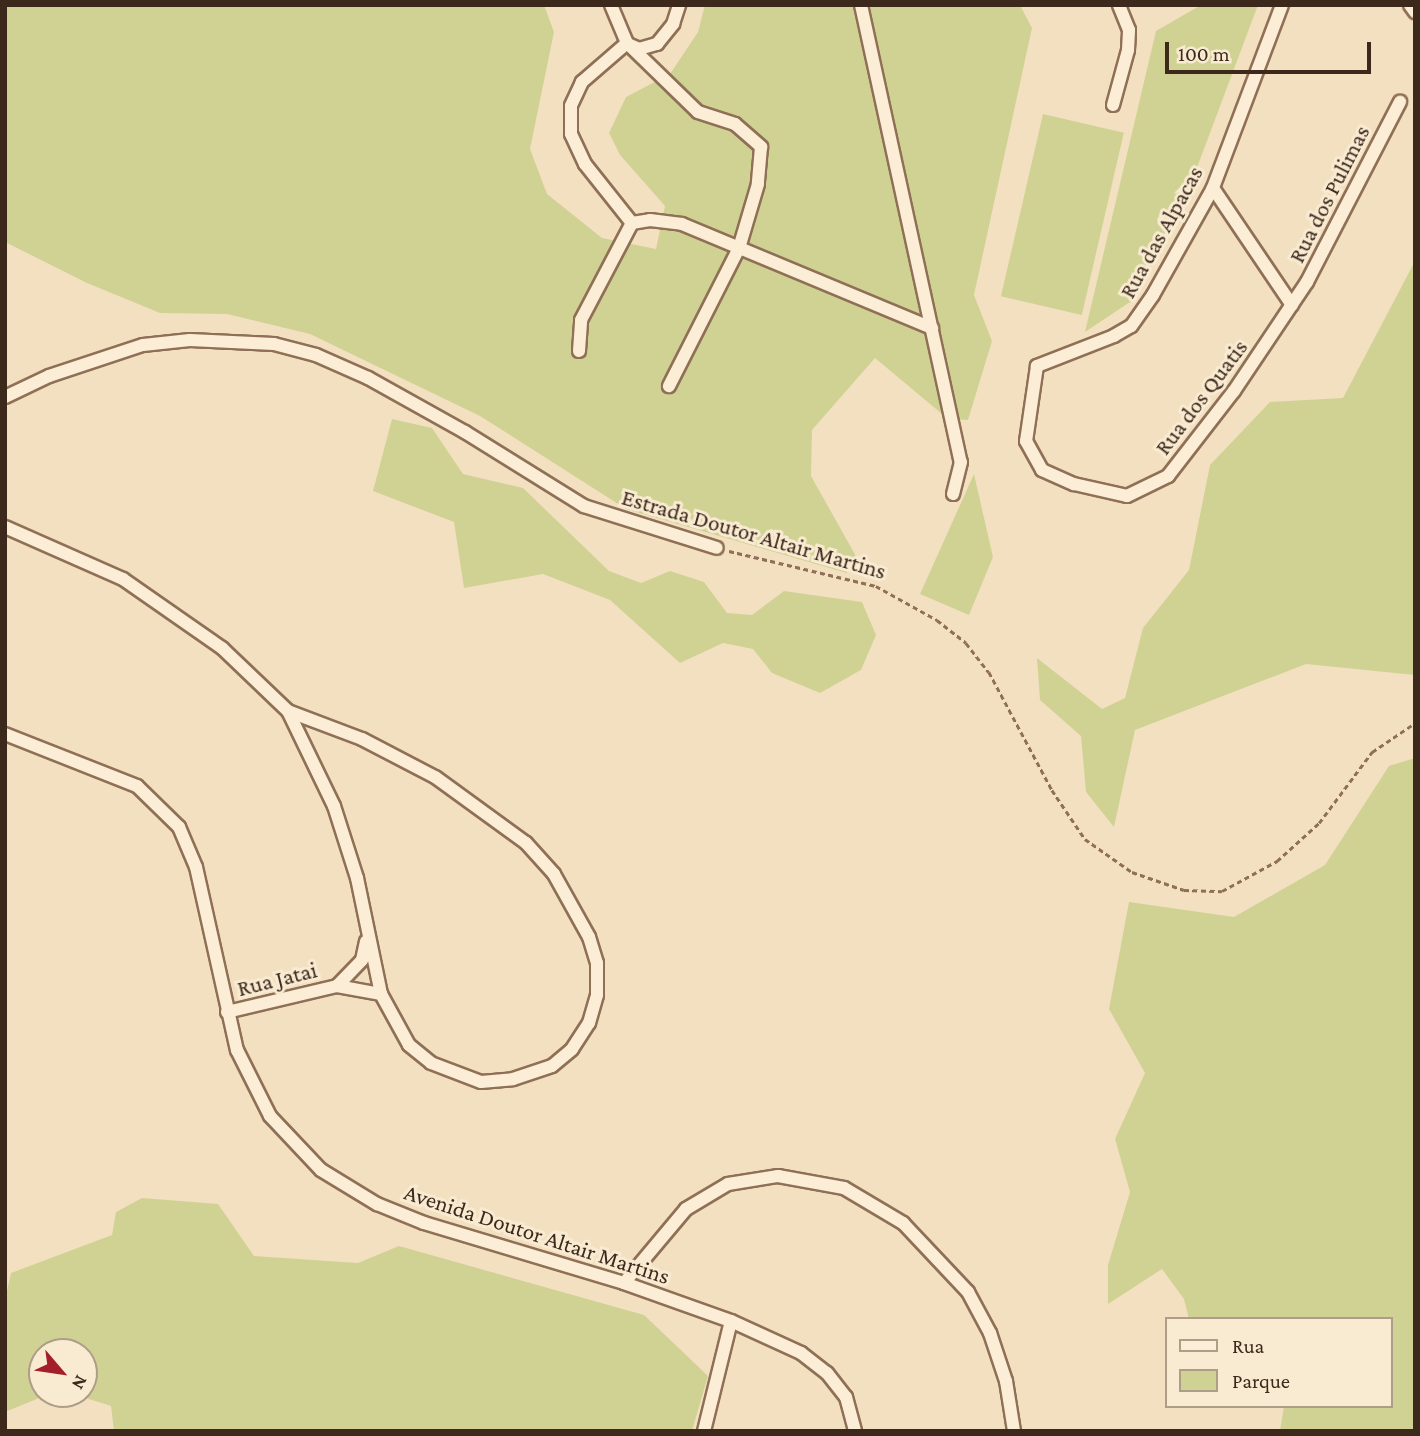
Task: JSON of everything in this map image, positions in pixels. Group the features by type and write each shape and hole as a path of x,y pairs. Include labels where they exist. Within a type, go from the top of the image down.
{"street":[{"path":"611,5 627,43 698,112 735,124 761,147 758,184 739,248 670,386"},
{"path":"627,43 639,49 657,44 673,24 680,5"},
{"path":"861,5 961,462 953,494"},
{"path":"1114,105 1128,50 1129,30 1119,5"},
{"name":"Rua das Alpacas","path":"1026,424 1037,366 1095,346 1131,326 1167,274 1213,188 1282,5"},
{"path":"1410,5 1415,12"},
{"path":"627,43 582,82 571,106 571,134 585,164 632,223"},
{"name":"Rua dos Pulimas","path":"1292,305 1326,250 1400,102"},
{"path":"1213,188 1292,305"},
{"path":"632,223 682,224 932,328"},
{"path":"579,351 581,320 632,223"},
{"name":"Rua dos Quatis","path":"1026,424 1033,459 1056,476 1127,496 1151,488 1168,476 1193,447 1292,305"},
{"name":"Estrada Doutor Altair Martins","path":"5,397 50,376 143,345 190,340 274,344 316,355 368,378 465,432 584,506 717,548"},
{"path":"5,527 123,579 222,648 288,711 334,806 357,878 381,994 398,1032 431,1063 481,1082 513,1079 552,1066 572,1049 595,1004 597,963 589,937 554,874 526,843 478,804 397,755 288,711"},
{"name":"Avenida Doutor Altair Martins","path":"5,734 138,786 179,827 196,867 226,1012 237,1049 270,1116 321,1170 377,1204 424,1223 624,1283 731,1321 801,1353 827,1373 846,1396 855,1431"},
{"name":"Rua Jatai","path":"337,986 362,960 367,934"},
{"name":"Rua Jatai","path":"226,1012 337,986 381,994"},
{"path":"624,1283 686,1209 728,1184 778,1176 844,1188 903,1223 968,1292 990,1333 1006,1381 1014,1431"},
{"path":"704,1431 731,1321"}],"path":[{"name":"Estrada Doutor Altair Martins","path":"717,548 876,586 937,620 966,643 989,672 1052,790 1085,839 1132,872 1184,890 1222,891 1277,861 1319,823 1371,752 1415,723"}],"green space":[{"path":"5,5 544,5 554,32 530,149 547,194 602,238 656,249 665,206 620,155 609,133 626,97 670,74 698,32 705,5 1020,5 1032,28 974,295 992,341 968,420 948,419 875,358 812,430 811,476 857,558 847,573 626,509 480,416 310,334 227,314 160,313 87,283 5,242"},
{"path":"1201,5 1258,5 1180,213 1133,300 1085,332 1156,31"},
{"path":"1043,114 1124,133 1082,315 1001,296"},
{"path":"1415,261 1415,675 1306,664 1135,730 1114,827 1086,792 1081,736 1040,700 1037,658 1102,709 1125,698 1143,628 1189,570 1210,465 1270,402 1343,398"},
{"path":"392,419 432,428 463,474 523,488 609,571 641,583 670,571 704,582 727,613 752,615 784,591 862,602 876,635 861,670 820,693 772,673 753,649 723,643 680,663 610,600 543,574 464,588 454,522 373,491"},
{"path":"974,474 993,557 969,615 920,594"},
{"path":"1415,758 1415,1431 1280,1431 1284,1408 1392,1408 1392,1317 1188,1317 1184,1299 1162,1269 1108,1304 1108,1265 1130,1192 1115,1139 1145,1073 1109,1009 1129,902 1234,917 1325,865 1389,766"},
{"path":"142,1198 218,1204 254,1256 358,1263 399,1246 644,1315 708,1376 692,1431 114,1431 111,1406 98,1402 98,1338 28,1338 28,1403 5,1412 5,1300 11,1273 112,1235 116,1212"}]}
